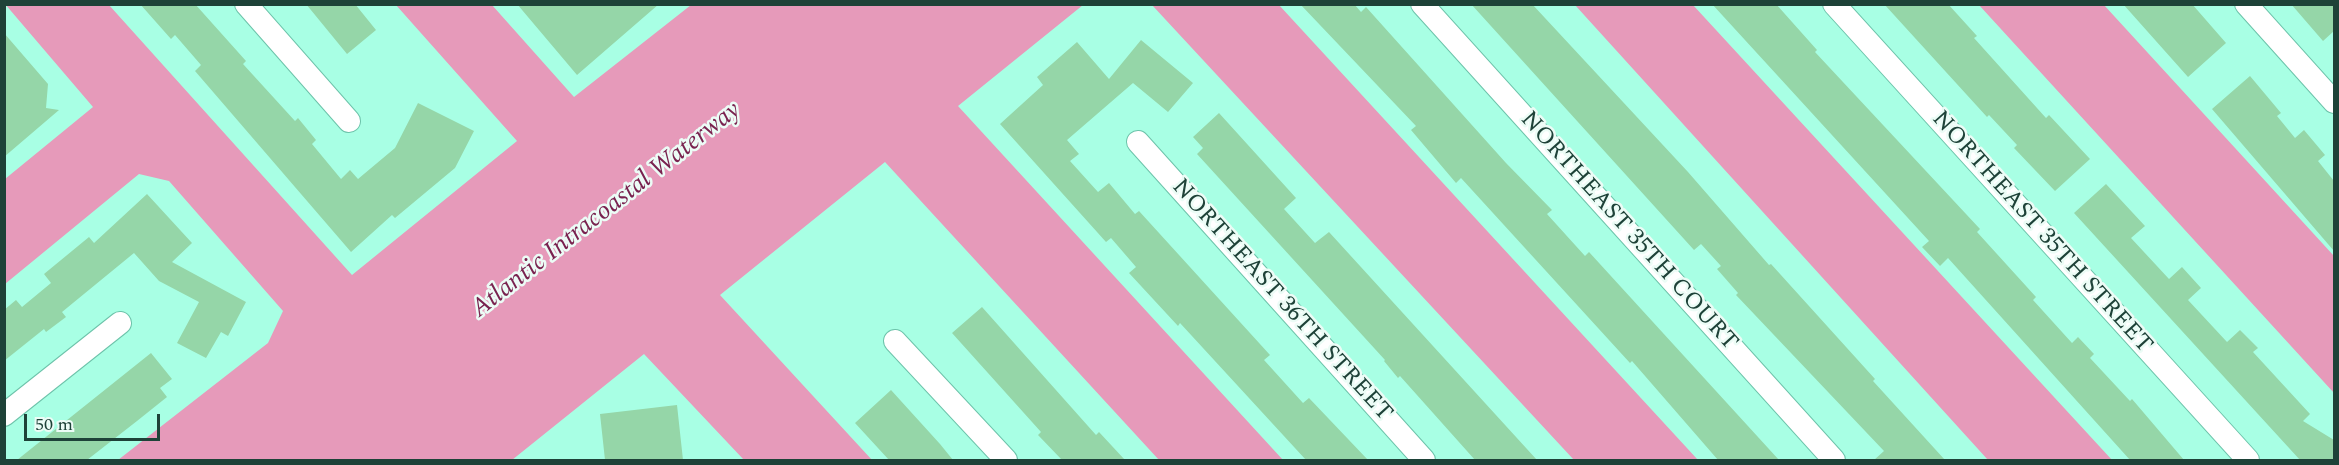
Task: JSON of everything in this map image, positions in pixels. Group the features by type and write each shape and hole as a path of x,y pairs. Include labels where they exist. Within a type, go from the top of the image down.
{"street":[{"path":"246,4 348,121"},
{"name":"NORTHEAST 35TH COURT","path":"1422,4 1834,460"},
{"name":"NORTHEAST 35TH STREET","path":"1834,4 2248,460"},
{"path":"2246,4 2334,102"},
{"name":"NORTHEAST 36TH STREET","path":"1138,142 1424,460"},
{"path":"4,415 120,323"},
{"path":"895,341 1006,460"}],"water":[{"name":"Atlantic Intracoastal Waterway","path":"5,4 109,5 352,275 517,141 396,5 492,5 574,97 691,5 1083,5 958,106 1283,460 1159,460 885,162 720,295 872,460 744,460 644,354 512,460 118,460 268,343 283,311 169,181 139,174 5,284 5,179 93,107"},
{"path":"1152,5 1279,5 1698,460 1574,460"},
{"path":"1575,5 1693,5 2112,460 1988,460"},
{"path":"1979,5 2104,5 2334,256 2334,393"}],"building":[{"path":"140,4 195,4 246,61 243,64 295,121 298,118 316,140 312,144 341,179 350,170 358,179 395,148 418,103 474,131 455,168 395,218 392,215 351,252 195,71 201,65 175,35 171,39"},
{"path":"306,4 355,4 376,30 347,54"},
{"path":"517,4 659,4 577,75"},
{"path":"1300,4 1354,4 1361,12 1366,7 1506,163 1552,210 1547,214 1585,256 1589,252 1779,460 1718,460 1632,361 1630,363 1461,178 1456,183 1411,130 1416,126"},
{"path":"1471,4 1532,4 1688,172 1945,460 1874,460 1884,451 1736,295 1738,293 1717,269 1721,266 1701,244 1694,250"},
{"path":"1712,4 1776,4 1817,50 1815,52 1980,229 1977,232 2036,297 2033,300 2072,343 2078,337 2094,354 2090,358 2130,401 2132,399 2184,460 2130,460 1948,258 1940,266 1922,247 1929,241"},
{"path":"1884,4 1948,4 1977,36 1974,38 2046,118 2049,115 2090,159 2055,191 2014,148 2017,145 1989,115 1987,117"},
{"path":"2123,4 2192,4 2226,43 2188,77"},
{"path":"2291,4 2334,4 2334,31 2323,41"},
{"path":"4,33 48,84 46,108 59,110 4,157"},
{"path":"1141,40 1193,83 1168,112 1133,83 1067,140 1079,154 1070,161 1098,192 1109,183 1135,214 1139,211 1270,355 1264,360 1303,403 1309,398 1368,460 1306,460 1180,323 1178,326 1129,273 1136,267 1111,238 1106,242 1000,124 1043,85 1037,77 1077,42 1109,79"},
{"path":"2250,76 2281,113 2277,116 2295,138 2304,130 2325,155 2318,161 2334,181 2334,251 2212,109"},
{"path":"1219,113 1296,198 1284,209 1315,243 1329,232 1537,460 1475,460 1400,376 1398,378 1385,360 1197,154 1203,148 1193,137"},
{"path":"2106,184 2145,226 2131,238 2169,279 2182,267 2201,288 2188,300 2227,342 2240,330 2258,348 2253,352 2310,414 2303,421 2334,440 2334,460 2300,460 2074,213"},
{"path":"147,194 192,243 172,262 246,302 228,336 221,332 206,358 177,343 199,302 159,281 134,253 62,312 66,317 46,332 44,329 4,361 4,310 16,300 22,307 51,283 44,274 89,237 94,243"},
{"path":"982,307 1096,435 1099,432 1125,460 1062,460 1038,435 1041,432 952,333"},
{"path":"151,353 172,379 160,388 167,397 137,421 87,460 17,460"},
{"path":"891,390 953,460 889,460 855,423"},
{"path":"677,405 683,460 605,460 600,414"}]}
